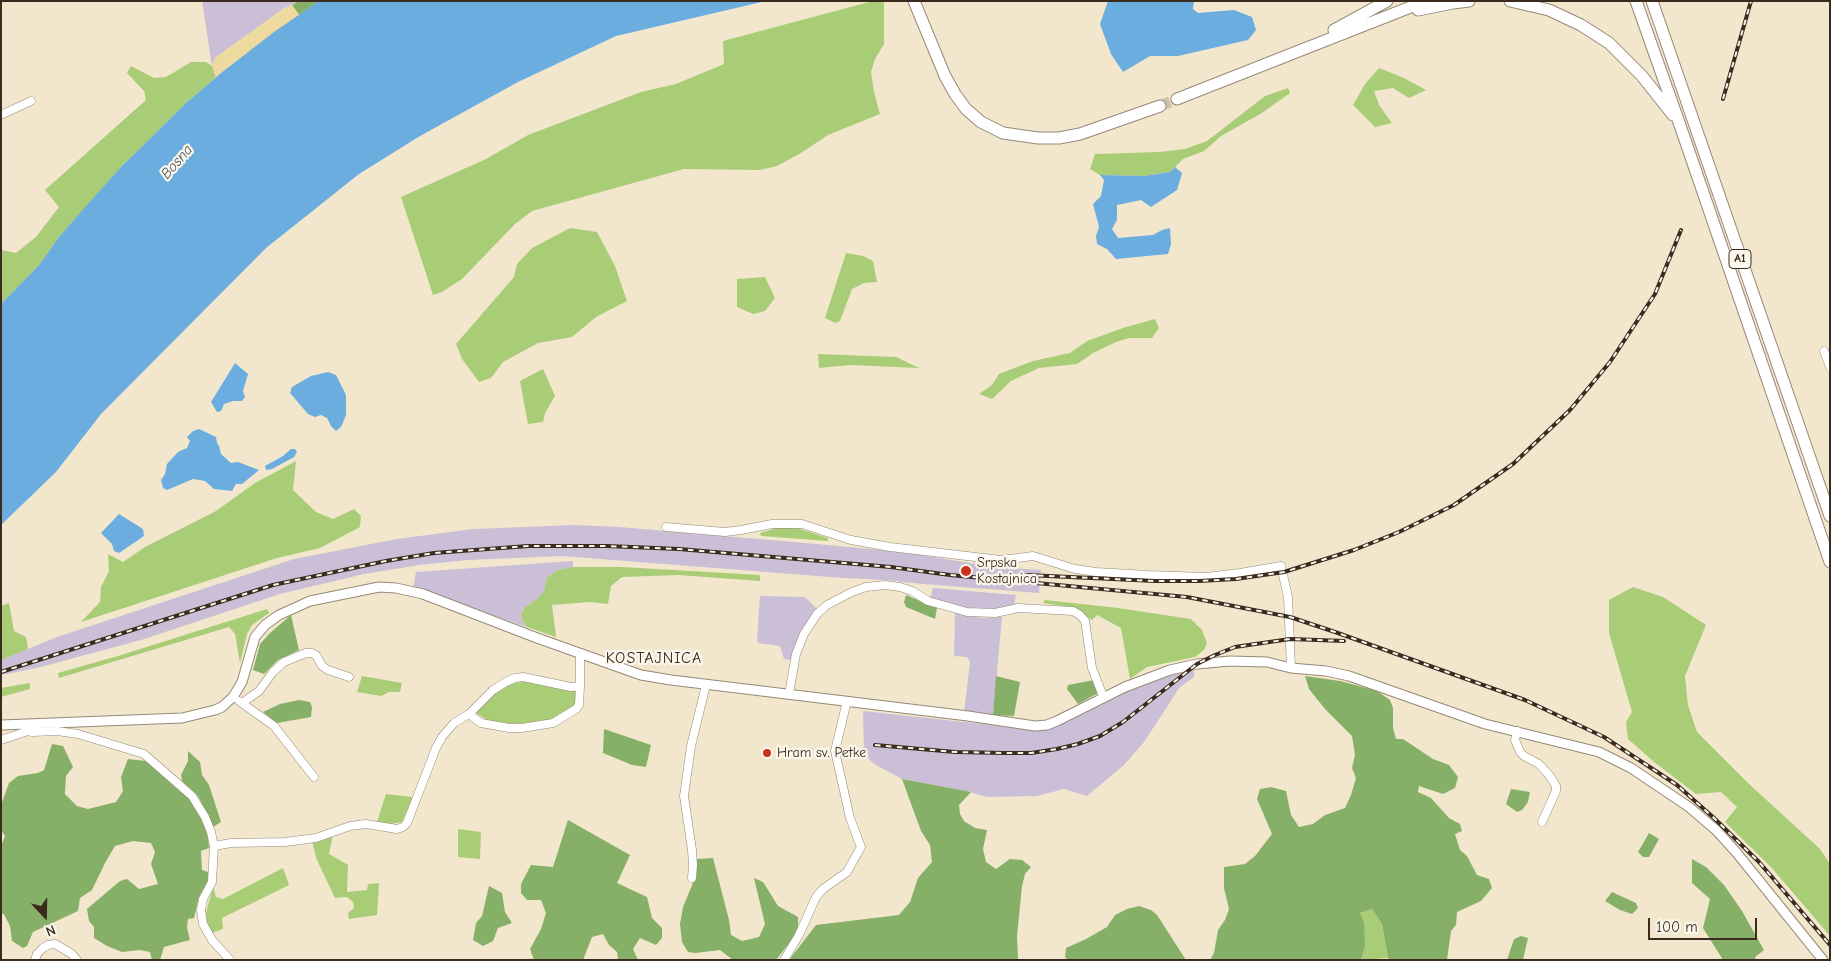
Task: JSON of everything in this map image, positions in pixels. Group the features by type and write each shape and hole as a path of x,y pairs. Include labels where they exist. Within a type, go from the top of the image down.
{"highway":[{"path":"914,1 945,76 966,109 981,122 1003,133 1029,138 1059,138 1080,134 1160,106"},
{"path":"1285,56 1387,1"},
{"path":"1177,100 1426,1"},
{"path":"1370,23 1420,10 1469,1"},
{"path":"1510,1 1550,10 1581,25 1608,43 1627,60 1657,93 1682,131"},
{"name":"A1","path":"1636,1 1830,562"},
{"name":"A1","path":"1652,1 1830,516"}],"main road":[{"path":"1,725 25,728 182,718 215,710 222,707 233,697 242,682 255,637 265,625 279,615 310,601 379,587 396,588 423,594 641,674 706,684 1041,726 1066,718 1103,696 1148,677 1197,664 1266,662 1291,668 1326,671 1349,676 1485,724 1599,752 1632,768 1689,807 1716,830 1823,960"}],"street":[{"path":"1,115 31,101"},
{"path":"1824,351 1830,367"},
{"path":"666,526 724,532 772,524 802,524 851,540 890,547 1001,560 1033,556 1075,569 1096,572 1206,577 1282,566 1288,596 1291,668"},
{"path":"789,694 796,654 804,634 817,614 852,592 866,587 885,585 900,587 912,591 928,601 967,612 995,613 1018,608 1073,611 1085,621 1092,668 1103,696"},
{"path":"242,703 259,691 273,672 284,662 306,652 316,655 322,666 328,670 349,678"},
{"path":"469,714 481,723 522,728 553,722 576,709 580,701 580,653"},
{"path":"214,846 232,843 285,842 316,838 350,826 366,824 397,829 403,828 407,823 442,737 493,690 515,678 523,677 571,687 580,686"},
{"path":"692,878 692,850 684,796 690,746 706,684"},
{"path":"233,697 274,726 314,777"},
{"path":"784,960 799,935 816,897 823,889 847,872 861,847 850,818 835,752 847,701"},
{"path":"1,740 25,728 78,734 144,754 192,796 205,817 214,846 212,882 203,898 202,918 207,933 230,960"},
{"path":"1517,731 1515,740 1520,752 1539,764 1556,786 1556,791 1542,822"},
{"path":"35,960 37,954 48,944 55,944 72,954 77,960"}],"shaded area":[{"path":"202,1 299,1 283,9 215,58 212,66"},
{"path":"575,525 619,527 902,552 995,567 1041,570 1039,593 562,556 468,560 419,565 364,574 280,594 141,640 37,668 1,675 1,660 57,637 294,559 397,539 473,529"},
{"path":"573,561 573,567 558,570 547,577 544,591 537,599 525,607 521,614 522,621 527,627 413,588 416,572"},
{"path":"933,588 1016,595 1014,606 1000,611 968,610 930,599"},
{"path":"760,596 805,597 817,609 792,660 784,659 780,646 758,643"},
{"path":"955,612 982,618 1002,617 993,715 964,713 970,662 967,657 954,656"},
{"path":"1194,671 1194,677 1180,687 1144,742 1124,765 1087,796 1064,789 1037,796 987,797 902,779 874,764 864,754 863,711 1029,729 1131,687 1172,674"}],"green space":[{"path":"299,1 319,1 299,15 292,5"},
{"path":"873,1 884,1 884,44 875,59 871,72 880,114 828,135 777,166 760,170 684,169 532,211 515,224 462,279 442,292 433,295 401,197 486,159 528,135 641,92 676,84 724,64 723,41"},
{"path":"191,62 206,62 212,66 216,77 186,103 121,167 59,237 39,265 1,304 1,250 16,253 36,237 59,207 45,190 146,100 144,91 127,73 131,66 154,78 166,77"},
{"path":"1379,68 1404,78 1426,90 1409,98 1393,88 1374,91 1379,105 1392,123 1375,127 1353,105 1365,84"},
{"path":"1288,88 1290,93 1262,113 1221,136 1204,151 1183,159 1170,172 1144,176 1100,175 1090,169 1095,154 1159,152 1185,149 1207,141 1265,96"},
{"path":"570,228 597,232 615,266 627,301 596,317 572,337 538,343 503,362 491,378 479,382 462,359 456,344 514,277 517,264 532,248"},
{"path":"846,253 863,256 873,261 877,282 864,283 852,289 840,321 835,323 825,318"},
{"path":"765,277 775,298 765,311 753,314 737,307 737,279"},
{"path":"1155,319 1159,328 1152,338 1129,338 1093,353 1077,364 1039,368 1011,381 992,399 979,394 992,385 999,374 1033,361 1070,353 1087,341"},
{"path":"818,354 896,357 919,368 851,365 819,368"},
{"path":"543,369 555,396 545,413 543,422 528,424 520,381"},
{"path":"296,461 293,490 316,512 333,519 354,509 361,516 360,527 320,548 277,558 81,622 100,602 101,587 109,571 108,554 123,562 145,547 216,511 255,483"},
{"path":"780,527 797,528 828,538 828,541 761,536 760,533"},
{"path":"573,567 621,567 760,575 760,581 678,575 622,577 611,586 608,604 590,602 552,605 556,637 527,627 522,621 521,614 525,607 537,599 544,591 547,577 558,570"},
{"path":"1633,587 1663,597 1706,625 1685,676 1688,705 1697,732 1748,783 1820,849 1830,864 1830,936 1771,867 1725,822 1737,807 1721,792 1696,794 1654,762 1628,739 1626,722 1632,712 1609,633 1609,600"},
{"path":"906,595 937,608 935,619 906,607 904,602"},
{"path":"1045,600 1191,619 1202,630 1207,643 1204,650 1195,657 1147,667 1130,679 1121,628 1097,615 1092,620 1075,608 1043,603"},
{"path":"9,603 14,631 26,637 28,649 1,660 1,606"},
{"path":"267,609 269,613 252,625 247,634 240,663 235,634 229,627 59,678 58,673"},
{"path":"291,615 299,650 278,660 264,674 253,670 260,644"},
{"path":"362,676 402,683 400,692 389,692 381,696 357,692"},
{"path":"996,676 1020,682 1014,716 993,715"},
{"path":"1305,676 1340,681 1377,691 1390,700 1393,708 1393,728 1396,739 1403,739 1433,759 1449,765 1458,777 1455,788 1443,794 1419,786 1418,792 1431,798 1449,818 1460,824 1462,831 1455,834 1460,850 1467,856 1477,875 1489,879 1492,888 1481,901 1457,912 1456,925 1451,931 1447,960 1389,960 1382,924 1372,909 1360,913 1364,923 1365,947 1361,960 1210,960 1214,953 1218,930 1225,920 1229,909 1224,888 1224,867 1245,864 1255,856 1272,834 1257,799 1260,789 1271,787 1286,791 1291,815 1299,827 1313,824 1325,815 1345,808 1351,795 1356,778 1352,768 1355,755 1352,736 1325,709 1309,689"},
{"path":"1094,680 1098,693 1078,704 1067,689 1068,685"},
{"path":"528,681 560,689 578,690 577,703 574,707 552,719 541,722 505,724 487,720 476,713 497,691 509,684"},
{"path":"30,683 30,689 1,697 1,688"},
{"path":"299,700 310,702 312,707 311,717 277,723 263,712 280,704"},
{"path":"604,729 651,745 646,767 632,765 603,753"},
{"path":"52,744 63,746 73,767 66,776 65,794 77,806 88,809 116,802 123,791 121,777 128,759 146,761 186,794 203,820 209,848 201,851 202,870 208,872 209,880 199,897 194,918 188,919 187,928 190,940 164,947 160,960 152,960 150,952 140,950 122,952 94,938 94,927 89,921 87,909 120,881 127,879 139,889 158,884 151,864 155,852 151,843 133,841 115,846 92,890 80,898 78,911 33,932 27,946 23,948 12,941 10,926 4,914 1,914 1,846 5,836 1,830 1,805 9,783 18,776 38,773 44,770"},
{"path":"188,751 200,762 202,775 209,785 221,822 213,827 198,796 182,781 181,775 188,761"},
{"path":"902,779 971,792 959,805 960,814 964,821 975,828 987,830 983,849 986,862 996,869 1010,859 1022,860 1031,867 1025,874 1022,886 1017,936 1018,960 789,960 816,925 899,915 910,902 918,878 932,862 930,845 921,831"},
{"path":"1511,789 1530,792 1528,802 1522,810 1517,812 1506,804"},
{"path":"386,794 413,797 402,822 391,824 377,822"},
{"path":"568,820 630,855 617,883 647,897 652,918 662,928 662,938 656,945 640,938 633,949 638,960 618,960 617,952 609,945 603,934 592,937 583,960 534,960 530,949 541,929 546,913 541,900 527,900 521,893 521,884 531,865 553,867"},
{"path":"458,829 481,832 480,859 458,857"},
{"path":"1649,833 1659,839 1649,857 1643,857 1638,852"},
{"path":"333,835 329,854 348,865 347,892 367,890 368,884 379,883 377,915 349,919 348,913 354,908 353,902 347,897 335,898 317,860 312,842"},
{"path":"713,858 731,935 742,941 759,937 765,924 754,878 763,882 778,906 798,917 798,928 794,937 776,960 733,960 720,950 688,952 682,942 680,924 683,907 695,878 696,859"},
{"path":"1692,859 1706,867 1724,885 1742,911 1764,950 1755,957 1756,960 1723,960 1703,928 1710,899 1692,883"},
{"path":"283,868 289,885 222,918 223,929 212,933 207,922 206,913 213,887 216,897 223,899"},
{"path":"489,886 502,893 505,912 512,923 498,928 493,941 483,946 473,940 476,923 482,916"},
{"path":"1612,892 1636,903 1638,908 1632,914 1620,910 1605,901"},
{"path":"1139,906 1151,910 1157,915 1186,960 1068,960 1065,957 1066,948 1107,927 1115,915"},
{"path":"1372,909 1382,924 1388,958 1361,960 1365,947 1360,913"},
{"path":"1521,936 1528,938 1523,960 1507,960 1514,939"}],"sand":[{"path":"292,5 299,15 216,77 212,66 215,58 283,9"}],"water":[{"name":"Bosna","path":"319,1 766,1 616,36 518,82 420,136 359,174 266,248 101,414 56,472 1,525 1,304 39,265 59,237 121,167 186,103 274,32"},
{"path":"1108,1 1194,1 1193,9 1198,13 1234,10 1252,17 1256,30 1248,40 1178,56 1150,56 1123,72 1111,54 1100,24"},
{"path":"1175,167 1182,173 1177,190 1151,207 1141,200 1117,205 1117,220 1112,229 1118,238 1153,235 1170,228 1171,244 1168,254 1116,259 1107,249 1097,244 1096,236 1099,227 1093,204 1101,196 1104,180 1100,175 1144,176 1170,172"},
{"path":"235,363 248,374 243,391 245,397 242,401 224,404 221,411 217,412 211,402"},
{"path":"328,372 336,375 346,395 346,415 341,427 336,431 327,418 321,415 315,417 308,414 290,393 292,387 311,376"},
{"path":"199,429 216,437 221,454 231,463 238,462 259,470 242,484 236,484 232,491 214,489 205,481 193,479 167,490 163,488 161,480 165,474 167,464 178,452 187,448 190,441 187,437 193,431"},
{"path":"291,449 295,449 297,452 294,457 272,469 266,470 265,466"},
{"path":"119,514 143,529 144,536 119,553 114,551 112,544 101,533"}],"tunnel":[{"path":"1160,106 1177,99"}],"railway":[{"path":"1723,99 1751,1"},
{"path":"1027,575 1155,581 1199,581 1236,579 1284,572 1354,550 1399,532 1454,505 1513,464 1570,410 1610,362 1655,294 1681,230"},
{"path":"1,672 273,585 386,561 434,553 528,546 607,546 679,549 891,567 950,575 1187,597 1290,617 1335,632 1525,700 1604,737 1677,785 1714,818 1759,862 1830,945"},
{"path":"875,745 955,752 1031,753 1057,749 1100,736 1123,722 1197,664 1235,647 1290,639 1344,641"}],"place":[{"name":"Srpska Kostajnica","path":"966,571"},
{"name":"Hram sv. Petke","path":"767,753"}],"district":[{"name":"KOSTAJNICA","path":"654,658"}]}
